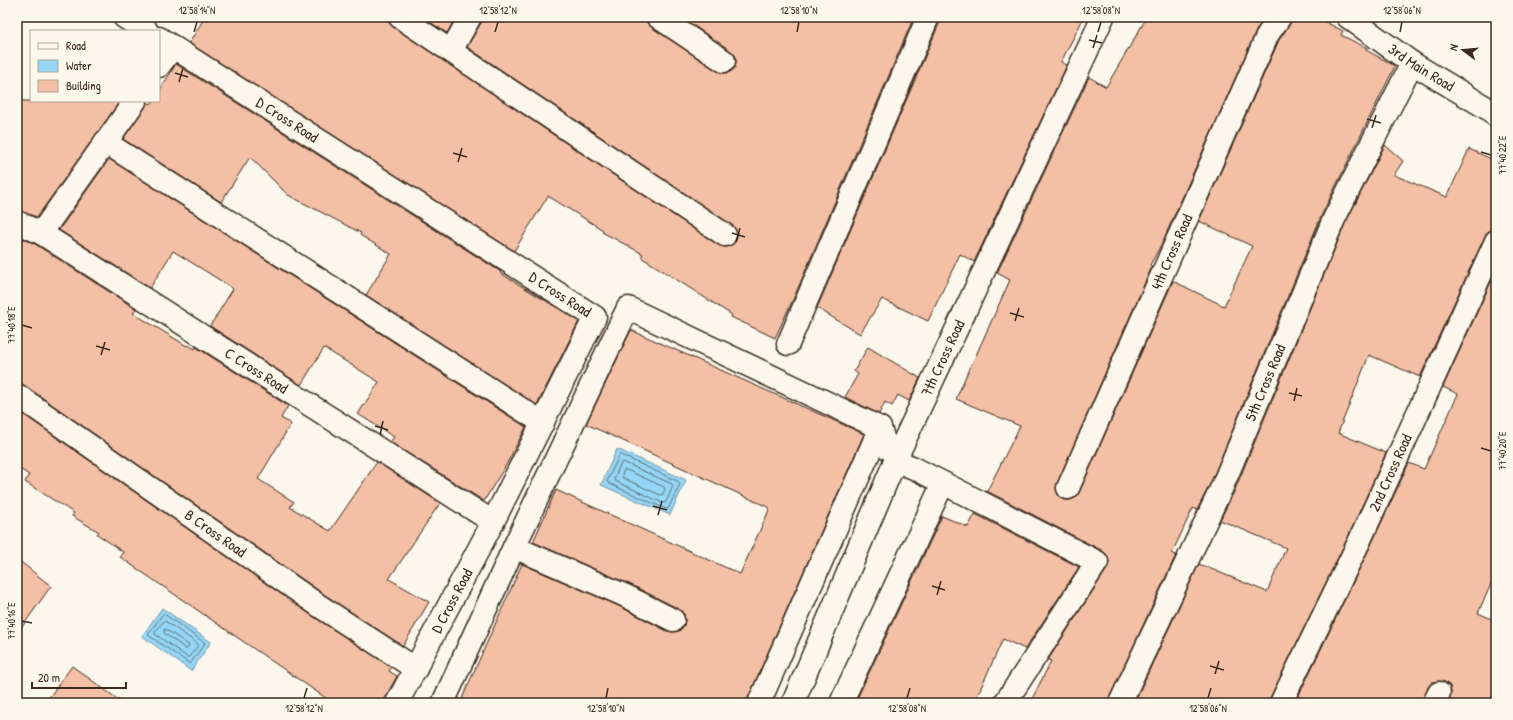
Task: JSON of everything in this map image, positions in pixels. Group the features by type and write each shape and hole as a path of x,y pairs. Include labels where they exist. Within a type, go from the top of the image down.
{"street":[{"path":"124,17 145,30"},
{"path":"400,17 725,235"},
{"path":"451,51 470,17"},
{"path":"658,17 724,60"},
{"path":"788,344 928,17"},
{"name":"7th Cross Road","path":"793,703 897,458 1103,17"},
{"name":"4th Cross Road","path":"1068,488 1268,34 1280,17"},
{"name":"3rd Main Road","path":"1348,17 1412,63 1494,108"},
{"path":"160,63 166,42"},
{"name":"D Cross Road","path":"166,42 595,317 494,522 397,703"},
{"name":"5th Cross Road","path":"1120,703 1222,487 1334,219 1412,63"},
{"path":"41,233 134,102"},
{"path":"105,142 543,423"},
{"name":"C Cross Road","path":"17,222 41,233 494,522"},
{"name":"2nd Cross Road","path":"1281,703 1359,542 1496,241"},
{"path":"443,703 514,547 628,308 880,428 886,447 897,458 1097,562 1005,703"},
{"name":"B Cross Road","path":"17,395 318,605 416,669"},
{"path":"759,703 880,428"},
{"path":"841,703 943,483"},
{"path":"514,547 626,596 673,620"}],"water":[{"path":"617,449 686,480 670,515 601,485"},
{"path":"162,608 211,642 191,671 142,636"}],"building":[{"path":"205,17 388,17 389,23 393,27 718,245 725,247 730,246 735,242 737,236 736,230 732,225 467,47 481,23 482,17 646,17 647,23 651,27 717,71 724,73 730,72 735,68 735,55 681,17 909,17 913,19 795,295 775,338 731,317 732,315 641,257 643,254 602,232 603,230 548,196 514,251 189,43"},
{"path":"422,17 456,17 447,33"},
{"path":"942,17 1084,17 1061,62 1067,65 974,262 960,254 928,321 882,299 860,334 817,308"},
{"path":"1147,17 1265,17 1257,29 1162,243 1150,265 1152,266 1150,271 1057,483 1056,489 1058,495 1063,500 1075,498 1079,493 1173,281 1224,306 1252,246 1199,221 1279,40 1290,24 1292,17 1316,17 1343,31 1341,35 1367,48 1366,50 1395,66 1322,214 1211,482 1197,510 1193,508 1172,553 1176,555 1108,703 1030,703 1051,661 1048,660 1107,569 1109,562 1107,555 1103,551 987,491 1020,426 956,399 1010,280 997,273 1089,77 1106,87"},
{"path":"176,64 501,272 500,273 579,321 537,405 366,295 391,254 360,235 361,233 288,195 250,157 221,202 123,139 145,108 147,102 151,104 152,102 160,102 160,89"},
{"path":"17,101 119,102 37,217 17,210"},
{"path":"1385,145 1403,161 1394,175 1447,197 1469,149 1496,161 1496,229 1489,231 1485,236 1420,377 1369,355 1338,433 1386,453 1348,537 1270,698 1269,703 1134,703 1199,564 1267,592 1286,548 1220,520 1234,492 1345,224"},
{"path":"109,159 526,427 506,465 484,501 390,442 394,437 358,414 379,382 324,348 301,385 210,326 233,289 231,287 173,251 150,288 59,230"},
{"path":"17,236 35,244 136,309 133,313 187,346 188,345 195,349 196,347 288,406 281,418 291,424 258,479 294,502 290,507 330,531 377,462 440,503 389,579 429,602 403,646 325,595 24,385 17,383"},
{"path":"1496,271 1496,573 1478,613 1496,621 1496,703 1448,703 1451,693 1450,686 1445,682 1439,681 1432,682 1428,687 1422,703 1295,703 1409,463 1424,469 1458,394 1443,387"},
{"path":"631,330 864,434 747,703 460,703 522,564 621,607 667,631 679,631 684,625 684,614 679,609 631,585 533,542 556,490 740,574 770,508 586,424"},
{"path":"868,347 920,378 909,401 898,395 892,406 885,402 879,414 845,397 858,374 854,371"},
{"path":"17,410 311,615 391,667 389,671 397,676 382,703 333,703 120,557 123,552 97,534 99,532 72,516 74,513 25,482 29,475 17,467"},
{"path":"975,514 1079,567 1025,649 1003,639 974,703 855,703 942,516 968,527"},
{"path":"17,559 51,586 17,634"},
{"path":"72,666 123,703 45,703"}]}
